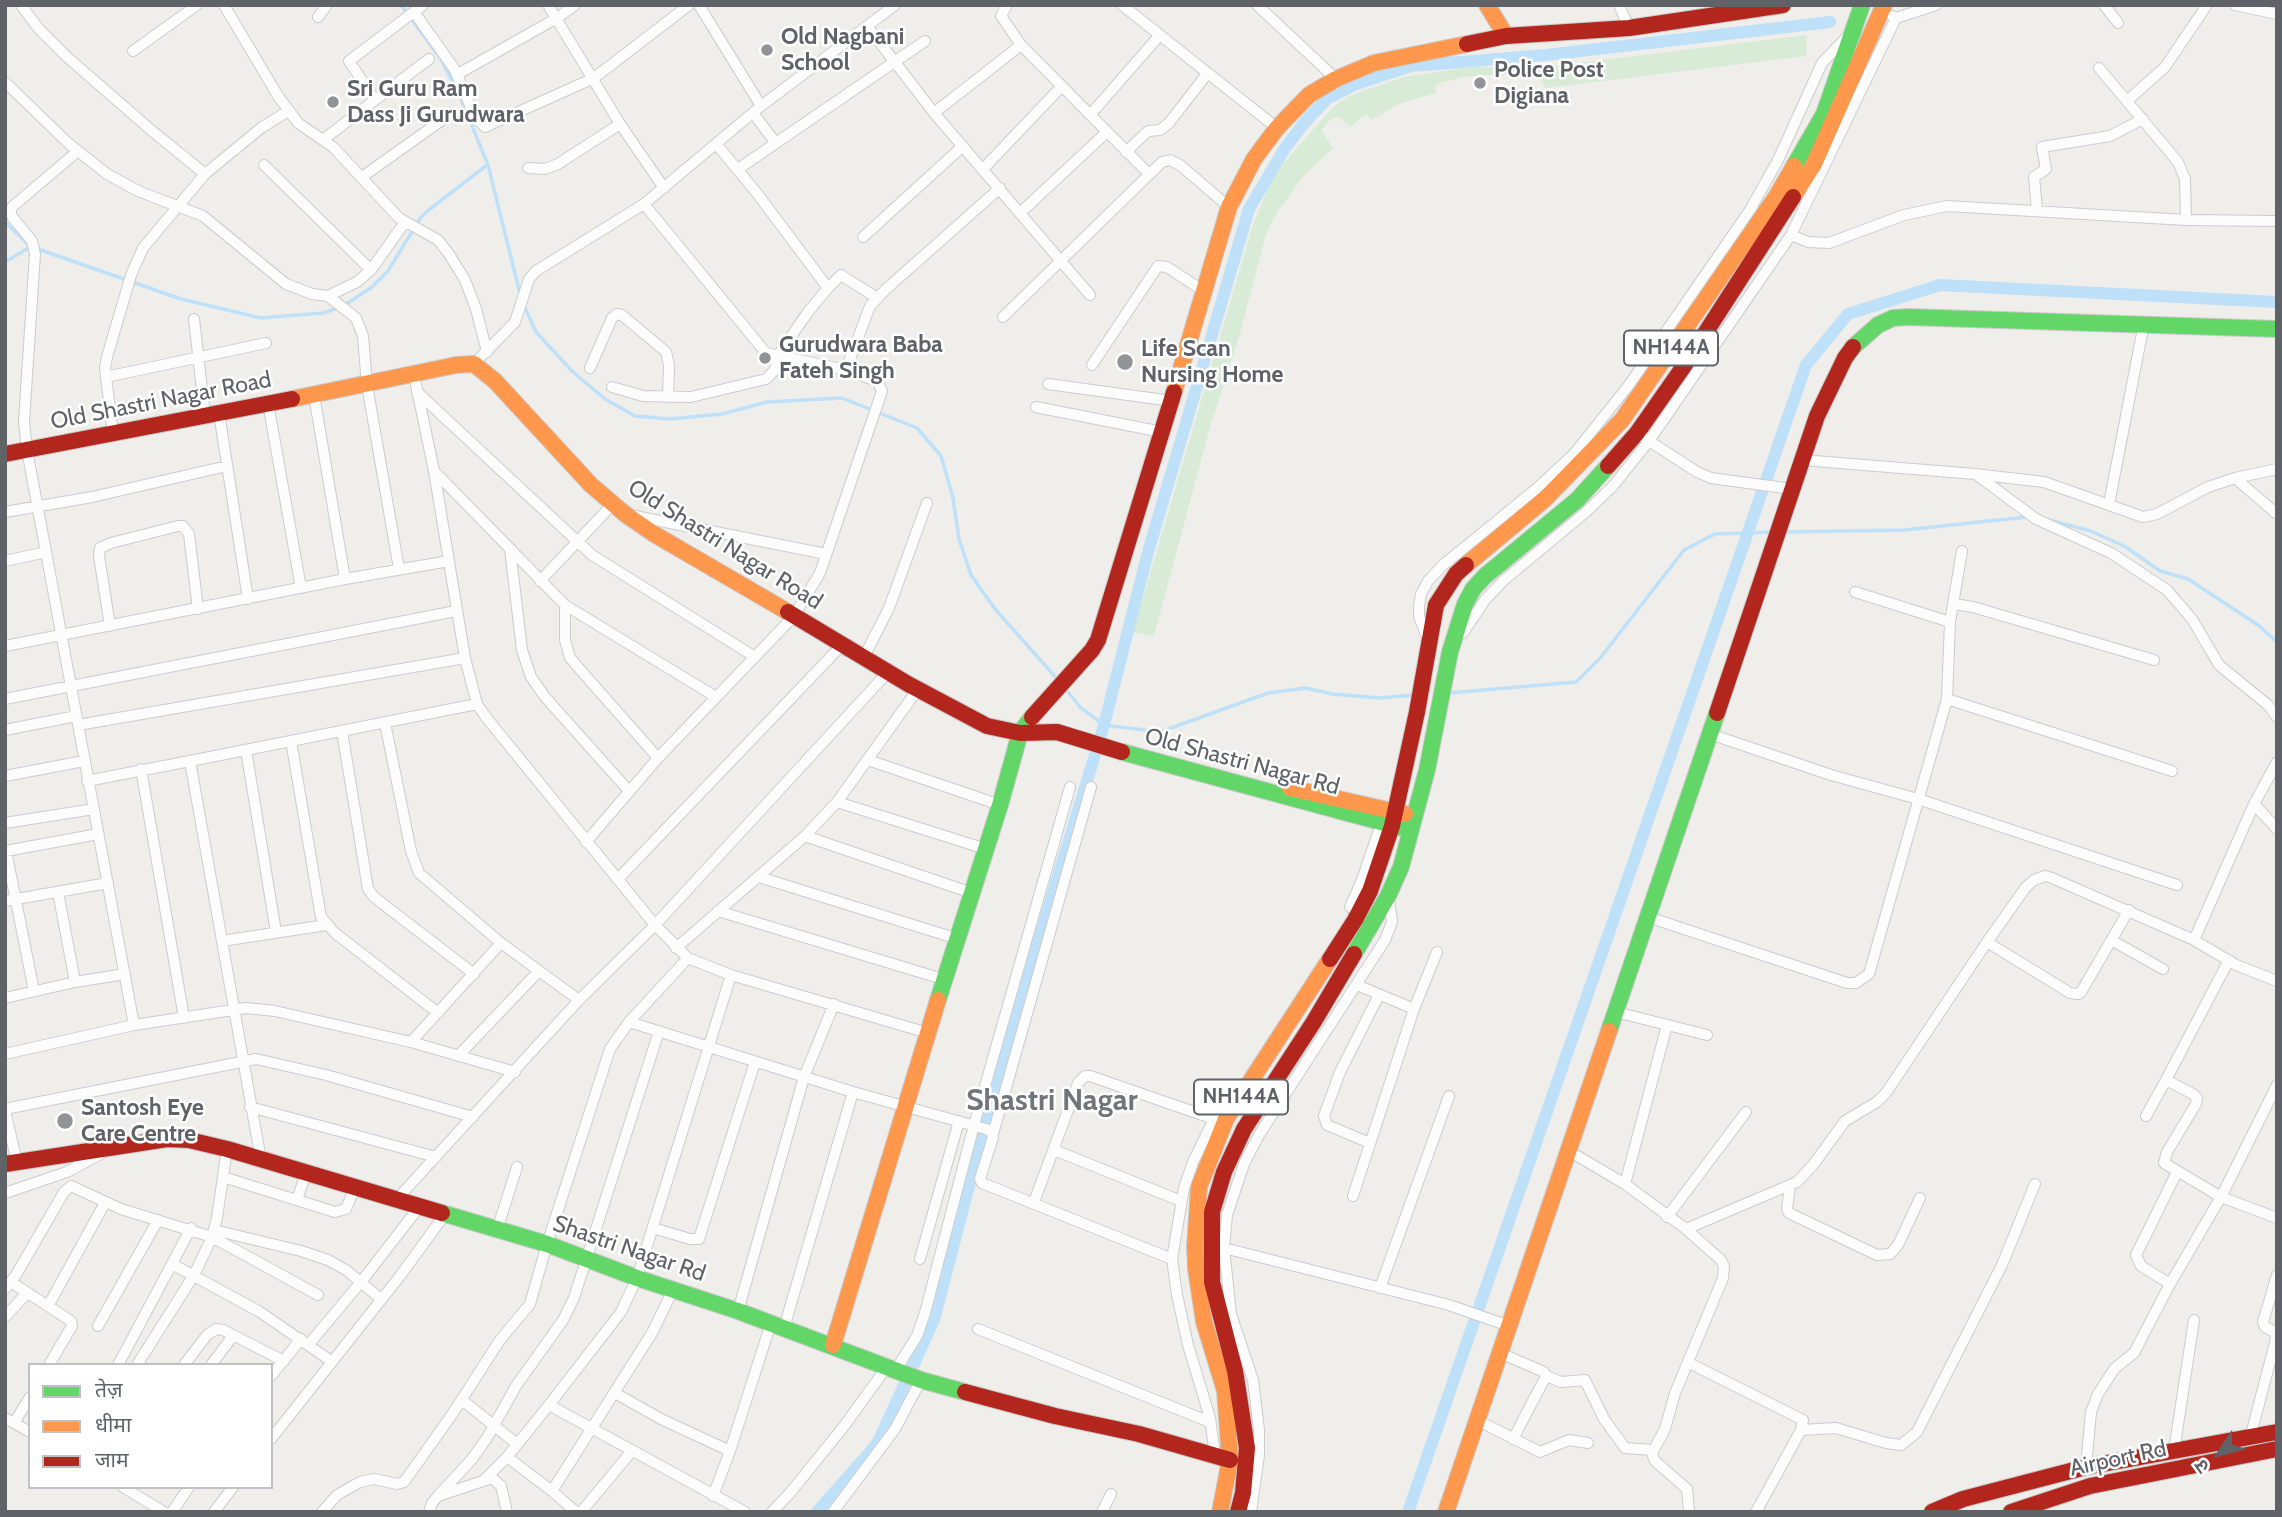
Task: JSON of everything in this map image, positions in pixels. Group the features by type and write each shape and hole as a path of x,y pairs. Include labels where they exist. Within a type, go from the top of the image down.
{"main road":[{"path":"1488,5 1506,36"},
{"path":"833,1345 1020,733 1043,703 1092,650 1102,629 1229,207 1254,159 1277,128 1309,95 1336,79 1374,63 1506,36 1629,28 1716,10 1783,5"},
{"name":"NH144A","path":"1220,1512 1225,1391 1204,1322 1196,1269 1199,1187 1226,1119 1355,920 1382,861 1389,821 1418,712 1427,645 1436,605 1456,574 1545,499 1616,414 1776,197 1824,114 1862,5"},
{"name":"NH144A","path":"1238,1512 1243,1493 1247,1447 1235,1371 1212,1282 1212,1212 1224,1172 1244,1129 1313,1023 1388,896 1401,867 1427,770 1450,652 1465,604 1473,589 1485,576 1577,499 1643,437 1814,164 1878,7"},
{"path":"1446,1512 1500,1353 1501,1323 1569,1151 1775,540 1788,492 1823,400 1845,358 1864,336 1893,318 1908,317 2144,323 2277,330"},
{"name":"Old Shastri Nagar Road","path":"5,454 456,365 474,364 495,381 591,485 654,534 888,673 987,726 1020,733 1057,732 1080,736"},
{"name":"Old Shastri Nagar Rd","path":"1080,736 1166,760 1300,791 1389,821 1412,822"},
{"name":"Shastri Nagar Rd","path":"11,1163 167,1139 189,1140 227,1149 587,1257 637,1278 833,1345 904,1374 1055,1416 1139,1434 1223,1458"},
{"path":"1932,1512 1962,1499 2086,1467 2277,1432"},
{"name":"Airport Rd","path":"2011,1512 2090,1486 2277,1449"}],"street":[{"path":"21,5 38,28 67,57 151,131 205,174"},
{"path":"133,51 197,5"},
{"path":"224,5 288,111 303,128 324,139 393,212 438,240 465,280 476,309 486,352"},
{"path":"318,16 327,5"},
{"path":"548,5 620,124 664,188"},
{"path":"458,74 575,5"},
{"path":"376,100 349,61 416,10 458,74 475,117 485,127 594,78 690,5"},
{"path":"699,5 775,142"},
{"path":"474,364 514,323 529,279 536,271 644,204 757,109 895,5"},
{"path":"1007,5 1001,16 1021,45 1149,174"},
{"path":"1122,5 1277,128"},
{"path":"1257,5 1336,79"},
{"path":"1619,5 1629,28"},
{"path":"1643,437 1791,235 1896,18 1936,5"},
{"path":"2104,5 2118,23"},
{"path":"2127,101 2165,67 2207,5"},
{"path":"2235,5 2277,14"},
{"path":"1878,7 1896,18"},
{"path":"867,26 892,62 934,113 1090,295"},
{"path":"1788,492 1725,481 1697,472 1643,437 1616,414 1755,200 1778,160 1822,63 1853,32"},
{"path":"1090,115 1159,36"},
{"path":"738,169 925,41"},
{"path":"934,113 1021,45"},
{"path":"324,139 429,59"},
{"path":"2099,68 2178,162 2186,187 2186,220"},
{"path":"1126,152 1148,131 1160,131 1169,123 1207,74"},
{"path":"5,82 79,151 122,183 156,199 192,210 212,222 286,284 312,295 331,298 356,318 363,335 367,384 398,569"},
{"path":"983,169 1062,86"},
{"path":"113,434 106,377 107,357 131,275 143,248 205,174 261,128 288,111"},
{"path":"362,177 452,113"},
{"path":"2037,210 2034,177 2046,169 2042,147 2110,136 2143,119"},
{"path":"528,168 545,169 558,164 620,124"},
{"path":"1020,213 1107,132"},
{"path":"717,145 828,288"},
{"path":"863,237 963,146"},
{"path":"79,151 12,207 10,212 35,250 23,421 134,1025"},
{"path":"1003,317 1162,162 1170,160 1180,165 1229,207"},
{"path":"264,165 371,270"},
{"path":"846,370 866,315 877,298 1000,188"},
{"path":"586,842 658,758 794,616 820,573 881,396 881,386 877,381 846,370 766,353 644,204"},
{"path":"1791,235 1808,242 1829,243 1904,215 1947,206 2186,220 2277,221"},
{"path":"331,298 371,270 413,225"},
{"path":"1092,365 1158,266 1167,267 1205,292"},
{"path":"612,387 628,393 668,397 699,396 758,382 766,379 775,370 777,357 808,312 841,275 877,298"},
{"path":"590,368 612,318 617,314 622,315 666,352 669,365 668,397"},
{"path":"194,319 198,358 227,466 248,599"},
{"path":"2109,504 2144,323"},
{"path":"106,377 267,343"},
{"path":"414,375 434,471 456,611 477,704 586,842 655,925 688,958 731,975 928,1033"},
{"path":"1048,384 1172,401"},
{"path":"417,392 592,555 755,657"},
{"path":"314,395 345,579"},
{"path":"268,403 301,588"},
{"path":"1036,407 1162,432"},
{"path":"1802,460 2044,482 2138,516 2149,517 2208,486 2277,469"},
{"path":"5,512 227,466"},
{"path":"434,471 565,605 716,697"},
{"path":"1975,474 2036,519 2111,552 2167,590 2192,619 2219,665 2268,705 2277,717"},
{"path":"2235,478 2277,514"},
{"path":"863,657 889,608 926,503"},
{"path":"540,581 577,542 619,509 827,554"},
{"path":"110,626 100,548 178,526 183,526 189,534 198,609"},
{"path":"509,548 522,650 531,677 545,697 629,791"},
{"path":"1648,917 1837,980 1856,983 1870,974 1947,699 1950,622 1962,551"},
{"path":"5,561 46,552"},
{"path":"5,646 449,561"},
{"path":"1855,592 1950,622"},
{"path":"1954,604 1973,607 2154,660"},
{"path":"565,605 565,640 576,669 658,758"},
{"path":"5,699 456,611"},
{"path":"618,879 843,644"},
{"path":"5,730 465,658"},
{"path":"397,1199 579,1000 655,925 888,673"},
{"path":"676,948 805,836 836,802 918,690"},
{"path":"1947,699 2172,771"},
{"path":"88,781 477,704"},
{"path":"385,723 414,863 428,882 501,943 579,1000"},
{"path":"342,731 368,889 374,897 474,974"},
{"path":"1710,734 2177,885"},
{"path":"291,741 318,908 327,925 438,1013"},
{"path":"246,750 276,932"},
{"path":"868,760 1000,805"},
{"path":"5,776 84,761"},
{"path":"190,761 261,1160"},
{"path":"2194,940 2254,804 2277,762"},
{"path":"141,769 184,1018"},
{"path":"1070,787 983,1129 981,1181 1172,1259"},
{"path":"833,1512 894,1429 904,1374 1091,787"},
{"path":"836,802 986,849"},
{"path":"2254,804 2277,829"},
{"path":"5,823 94,809"},
{"path":"1223,1458 1188,1345 1177,1295 1172,1259 1181,1201 1193,1162 1214,1119 1346,915 1389,821"},
{"path":"34,991 10,900 6,848 98,834"},
{"path":"805,836 972,893"},
{"path":"1686,1229 1790,1186 1808,1171 1846,1121 1871,1107 1886,1093 1987,942 2026,887 2034,880 2045,876 2129,910 2277,981"},
{"path":"759,877 958,939"},
{"path":"10,900 108,883"},
{"path":"58,892 75,982"},
{"path":"1251,1512 1259,1455 1259,1430 1253,1380 1231,1314 1224,1248 1229,1208 1244,1164 1286,1093 1385,940 1392,922 1388,896"},
{"path":"1987,942 2075,995 2081,992 2129,910"},
{"path":"718,912 946,980"},
{"path":"222,941 327,925"},
{"path":"2111,940 2163,969"},
{"path":"411,1042 501,943"},
{"path":"1353,1196 1414,1009 1437,952"},
{"path":"322,1512 337,1495 360,1482 374,1479 397,1484 404,1482 500,1340 530,1304 604,1062 629,1022 688,958"},
{"path":"2146,1116 2229,960"},
{"path":"458,1056 539,971"},
{"path":"5,998 125,974"},
{"path":"484,1479 507,1457 615,1322 637,1278 731,975"},
{"path":"1357,985 1414,1009"},
{"path":"1370,1143 1327,1125 1324,1116 1340,1072 1379,995"},
{"path":"738,1311 804,1077 834,1004"},
{"path":"5,1054 134,1025 234,1008 275,1011 411,1042 514,1072"},
{"path":"1616,1012 1707,1035"},
{"path":"629,1022 853,1092 983,1129"},
{"path":"1625,1184 1667,1025"},
{"path":"429,1512 438,1496 472,1459 516,1387 563,1321 574,1298 659,1031"},
{"path":"11,1163 5,1110 242,1060 256,1059 292,1066 473,1117"},
{"path":"653,1227 690,1239 699,1239 755,1062"},
{"path":"1034,1202 1078,1083 1085,1076 1214,1119"},
{"path":"2166,1080 2193,1094 2197,1101 2164,1159 2166,1165 2221,1197 2277,1218"},
{"path":"2086,1467 2091,1412 2098,1394 2115,1368 2134,1353 2170,1284 2221,1197 2277,1085"},
{"path":"713,1496 777,1326 853,1092"},
{"path":"1380,1288 1449,1096"},
{"path":"250,1107 436,1157"},
{"path":"1667,1217 1746,1112"},
{"path":"920,1259 959,1121"},
{"path":"5,1192 67,1172 98,1157 111,1147"},
{"path":"137,1363 194,1275 213,1233 227,1149"},
{"path":"1054,1150 1181,1201"},
{"path":"1569,1151 1625,1184 1686,1229 1721,1260 1724,1267 1723,1278 1652,1456 1687,1489 1689,1512"},
{"path":"62,1155 71,1186 105,1203 158,1220 301,1251 328,1260 346,1270 372,1291"},
{"path":"497,1230 517,1167"},
{"path":"2170,1284 2141,1266 2136,1255 2177,1172"},
{"path":"297,1200 306,1173"},
{"path":"223,1177 342,1212 349,1205 355,1187"},
{"path":"1801,1430 1836,1428 1901,1446 1917,1432 2002,1265 2035,1184"},
{"path":"50,1363 72,1326 71,1321 27,1293 8,1286 64,1192 71,1186"},
{"path":"1790,1186 1787,1209 1791,1215 1877,1255 1890,1254 1898,1245 1920,1198"},
{"path":"48,1306 105,1203"},
{"path":"273,1436 331,1361 372,1291 434,1210"},
{"path":"273,1374 305,1341 372,1291 434,1210"},
{"path":"98,1326 158,1220"},
{"path":"119,1363 191,1228"},
{"path":"213,1233 317,1295"},
{"path":"1224,1248 1460,1309 1501,1323"},
{"path":"172,1264 260,1311 331,1361"},
{"path":"2250,1438 2276,1334 2264,1326 2263,1322 2277,1275"},
{"path":"552,1491 652,1334 673,1290"},
{"path":"5,1317 27,1293"},
{"path":"2174,1451 2194,1320"},
{"path":"186,1363 210,1331 216,1329 284,1361"},
{"path":"978,1329 1210,1422"},
{"path":"213,1363 233,1336"},
{"path":"1500,1353 1561,1382 1585,1380 1604,1419 1625,1448 1653,1450"},
{"path":"1689,1363 1801,1418 1804,1422 1756,1512"},
{"path":"772,1512 904,1374"},
{"path":"1513,1438 1546,1376"},
{"path":"615,1393 661,1419 730,1451"},
{"path":"28,1399 10,1420 28,1431"},
{"path":"462,1399 517,1444"},
{"path":"549,1405 745,1512"},
{"path":"1477,1420 1540,1451 1569,1440 1588,1443"},
{"path":"507,1457 578,1512 632,1451"},
{"path":"438,1496 492,1478 501,1486 507,1512"},
{"path":"126,1489 164,1512"},
{"path":"172,1512 188,1489"},
{"path":"214,1512 231,1489"},
{"path":"1102,1512 1111,1494"}],"green space":[{"path":"1807,35 1806,56 1546,88 1539,79 1518,73 1462,77 1436,84 1436,93 1398,104 1372,120 1366,114 1350,127 1338,116 1329,121 1321,130 1333,148 1302,178 1277,212 1266,234 1239,337 1210,427 1154,636 1133,632 1253,225 1270,184 1283,164 1332,108 1349,96 1404,77 1470,67 1536,68"}],"waterway":[{"path":"401,5 441,59 461,99 488,165 521,298"},
{"path":"817,1512 877,1444 934,1320 1000,1067 1104,725 1148,552 1249,209 1285,148 1327,99 1356,84 1411,66 1546,55 1830,22"},
{"path":"345,305 372,287 388,271 421,217 487,165"},
{"path":"5,222 29,245"},
{"path":"5,262 30,247"},
{"path":"35,248 181,299 261,318 323,313 338,308"},
{"path":"1408,1512 1806,365 1848,314 1940,285 2277,302"},
{"path":"524,305 536,332 572,371 605,399 635,416 670,419 722,414 767,402 842,398 917,428 941,456 953,498 959,539 971,575 995,609 1059,681"},
{"path":"1784,532 1904,530 2027,517"},
{"path":"2049,520 2091,531 2126,547 2160,571 2188,579 2258,625 2277,642"},
{"path":"1449,693 1576,682 1601,657 1684,550 1715,534 1773,532"},
{"path":"1064,687 1081,708 1104,725 1160,732 1268,693 1306,688 1332,694 1380,698 1413,695"}],"traffic: fast":[{"path":"1794,166 1824,114 1862,5"},
{"path":"1853,347 1878,325 1893,318 1908,317 2277,329"},
{"path":"1354,954 1388,896 1401,867 1427,770 1450,652 1465,604 1473,589 1485,576 1577,500 1608,466"},
{"path":"1609,1031 1717,713"},
{"path":"938,1000 1020,733 1032,717"},
{"path":"1122,752 1403,828"},
{"path":"442,1213 547,1244 637,1278 738,1311 921,1380 965,1392"}],"traffic: slow":[{"path":"1487,5 1506,36"},
{"path":"1793,197 1814,164 1884,5"},
{"path":"1174,392 1229,207 1254,159 1277,128 1309,95 1336,79 1374,63 1467,44"},
{"path":"1466,565 1545,499 1622,420 1776,197 1794,166"},
{"path":"292,399 456,365 474,364 495,381 591,485 625,514 654,534 788,612"},
{"path":"1290,788 1405,814"},
{"path":"1220,1512 1230,1460 1225,1391 1204,1322 1196,1269 1199,1187 1226,1119 1330,959"},
{"path":"833,1345 938,1000"},
{"path":"1446,1512 1609,1031"}],"traffic: jam":[{"path":"1467,44 1506,36 1629,28 1783,5"},
{"path":"1608,466 1637,433 1684,366 1793,197"},
{"path":"1717,713 1817,416 1853,347"},
{"path":"1032,717 1098,640 1174,392"},
{"path":"5,454 292,399"},
{"path":"1330,959 1370,891 1392,826 1417,712 1436,605 1456,574 1466,565"},
{"path":"788,612 908,684 987,726 1020,733 1057,732 1122,752"},
{"path":"1238,1512 1243,1493 1247,1448 1235,1371 1212,1282 1212,1212 1224,1172 1244,1129 1354,954"},
{"path":"5,1164 167,1139 189,1140 442,1213"},
{"path":"965,1392 1055,1416 1139,1434 1230,1460"},
{"path":"1932,1512 1963,1499 2086,1467 2277,1432"},
{"path":"2011,1512 2090,1486 2277,1449"}],"place":[{"name":"Old Nagbani School","path":"767,50"},
{"name":"Police Post Digiana","path":"1480,83"},
{"name":"Sri Guru Ram Dass Ji Gurudwara","path":"333,102"},
{"name":"Gurudwara Baba Fateh Singh","path":"765,358"},
{"name":"Life Scan Nursing Home","path":"1125,362"},
{"name":"Santosh Eye Care Centre","path":"65,1121"}],"district":[{"name":"Shastri Nagar","path":"1052,1101"}]}
